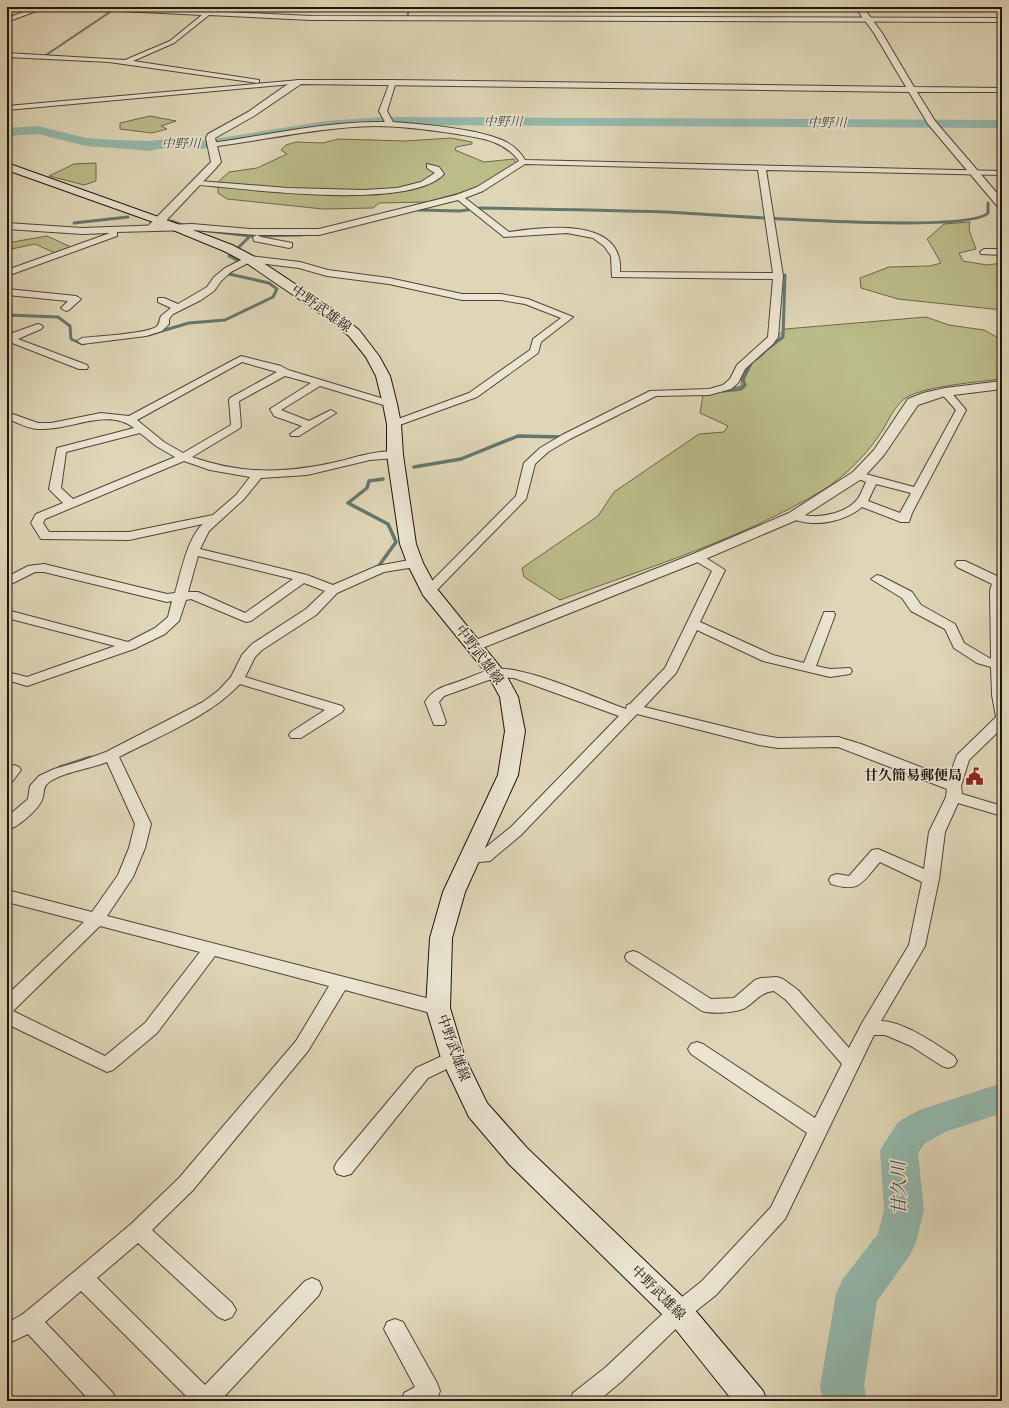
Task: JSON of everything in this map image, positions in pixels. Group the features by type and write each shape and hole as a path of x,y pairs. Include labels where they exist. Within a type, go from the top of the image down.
{"main road":[{"name":"中野武雄線","path":"7,166 156,224 185,228 228,248 249,259 329,313 354,333 372,356 383,376 390,404 394,424 395,455 408,544 415,563 429,591 496,673 509,698 515,731 508,775 454,892 441,938 438,1008 453,1058 478,1110 518,1156 679,1312 752,1401"}],"street":[{"path":"7,20 44,7"},
{"path":"80,7 311,18 870,21 1002,20"},
{"path":"858,7 870,21 910,90 932,124 1002,205"},
{"path":"126,62 172,42 208,13"},
{"path":"7,55 126,62 280,84"},
{"path":"7,108 300,82 1002,90"},
{"path":"7,226 82,231 120,230 156,224 199,183 216,162 211,143 211,136 251,114 288,88 300,82"},
{"path":"389,122 383,111 393,82"},
{"path":"211,143 389,122 487,137 506,143 516,151 523,162"},
{"path":"384,132 389,122"},
{"path":"185,228 257,235 319,232 459,196 480,189 523,162 1002,173"},
{"path":"199,183 350,193 391,192 408,190 436,180 440,174 436,169 430,166"},
{"path":"429,591 522,497 530,463 544,450 566,437 651,395 709,392 727,387 734,381 741,367 773,337 778,276 762,168"},
{"path":"459,196 507,235 546,230 569,231 585,232 604,240 615,257 615,275 778,276"},
{"path":"7,273 116,233 120,230"},
{"path":"257,235 256,239 289,245"},
{"path":"984,252 1002,252"},
{"path":"82,342 146,333 159,329 164,324 164,318 211,289 217,278 228,270 249,259 300,265 326,273 389,281 462,297 501,297 528,302 543,309 568,317 536,341 535,351 473,395 394,424"},
{"path":"7,281 9,283 7,285"},
{"path":"7,292 76,299 66,308"},
{"path":"40,305 50,296"},
{"path":"161,300 178,308"},
{"path":"10,341 38,327"},
{"path":"10,341 83,368"},
{"path":"130,420 241,359 277,368 284,372 390,404"},
{"path":"215,518 129,536 45,536 37,523 40,518 184,457 236,426 234,400 284,372"},
{"path":"310,425 278,414 275,409 320,382"},
{"path":"474,646 794,516 826,497 858,475 879,452 906,410 914,402 927,396 945,392 1002,385"},
{"path":"861,503 905,519 906,513 917,491 961,410 945,392"},
{"path":"295,434 331,413"},
{"path":"7,415 37,426 51,426 101,416 119,417 130,420 160,444 184,457 210,467 258,475 307,472 370,457 395,455"},
{"path":"72,505 55,489 61,450 141,430"},
{"path":"7,676 27,682 129,646 160,632 174,618 193,551 204,529 240,497 258,475"},
{"path":"858,475 917,491"},
{"path":"794,516 811,520 833,517 850,511 861,503 872,480"},
{"path":"193,551 303,578 334,590"},
{"path":"469,858 484,857 516,831 671,670 719,570 698,556"},
{"path":"7,825 26,810 35,800 37,786 44,779 59,772 86,765 111,755 208,705 224,693 237,679 249,655 257,647 311,612 334,590 381,569 415,563"},
{"path":"961,564 1000,581 996,590 1002,715"},
{"path":"7,582 32,569 44,568 167,598 193,596 246,618 303,578"},
{"path":"877,579 907,595 916,608 950,627 959,645 982,660 1000,664"},
{"path":"7,614 129,646"},
{"path":"809,667 829,615"},
{"path":"693,624 734,644 768,658 830,672 845,671"},
{"path":"439,722 432,702 439,693 496,673 515,674 629,712 759,740 778,743 822,741 856,747 1002,811"},
{"path":"237,679 337,709 296,735"},
{"path":"581,1401 614,1374 679,1312 709,1288 778,1214 868,1028 917,946 931,879 937,832 954,791 962,758 1002,720"},
{"path":"7,1006 95,921 125,877 137,848 143,824 111,755"},
{"path":"837,880 853,882 878,854 931,879"},
{"path":"7,896 95,921 341,982 438,1008"},
{"path":"7,1016 107,1065 151,1028 211,950"},
{"path":"633,957 708,1006 738,1004 761,985 777,984 792,995 852,1063"},
{"path":"7,1334 30,1321 82,1278 138,1230 186,1184 302,1046 341,982"},
{"path":"868,1028 886,1028 917,1041 948,1061"},
{"path":"697,1050 819,1131"},
{"path":"344,1168 422,1073 453,1058"},
{"path":"138,1230 225,1310"},
{"path":"82,1278 206,1401 312,1288"},
{"path":"30,1321 105,1401"},
{"path":"395,1330 429,1391 412,1401"}],"green space":[{"path":"150,116 176,121 161,126 167,129 152,133 120,129 120,123"},
{"path":"451,138 472,142 472,144 456,147 455,150 484,162 514,159 516,164 474,189 427,202 379,203 373,208 323,209 227,199 218,193 218,182 229,172 257,168 287,154 281,150 286,145 296,142 323,143 338,139 405,141"},
{"path":"96,163 96,181 84,185 49,176 74,164"},
{"path":"970,222 969,230 976,249 959,253 963,261 987,265 1002,263 1002,310 898,299 861,288 860,278 889,267 930,266 941,263 927,239 944,224"},
{"path":"47,236 71,247 55,253 35,244 7,250 7,243"},
{"path":"926,317 949,325 984,330 1002,340 1002,379 940,387 916,393 907,397 895,408 870,448 856,464 840,478 823,490 793,507 728,537 661,564 560,600 524,577 522,568 598,516 614,492 699,434 724,432 728,426 700,413 703,395 741,386 742,370 785,329"}],"waterway":[{"path":"407,17 410,7"},
{"path":"46,55 113,10"},
{"name":"中野川","path":"7,132 38,130 86,142 149,146 169,143 201,145 326,125 382,121 1002,124"},
{"path":"418,210 460,211 481,208 666,212 836,222 888,223 935,222 970,219 988,213 988,203"},
{"path":"74,223 128,217"},
{"path":"171,221 185,226"},
{"path":"193,229 250,236"},
{"path":"250,236 302,235"},
{"path":"239,247 250,236"},
{"path":"229,256 239,261 234,264"},
{"path":"148,335 189,323 225,320 273,297 277,289 269,283 229,274"},
{"path":"761,354 783,337 785,275"},
{"path":"7,315 58,317 70,326 71,339 82,344 85,343"},
{"path":"757,358 763,353"},
{"path":"722,391 741,389 745,385 743,379 751,363"},
{"path":"414,467 461,459 518,436 562,437"},
{"path":"374,569 378,567 396,542 388,524 348,503 367,488 369,481 383,479"},
{"path":"60,768 91,758"},
{"name":"甘久川","path":"845,1401 842,1386 857,1294 896,1242 904,1210 899,1150 911,1133 932,1121 1002,1098"}],"place":[{"name":"甘久簡易郵便局","path":"975,776"}]}
